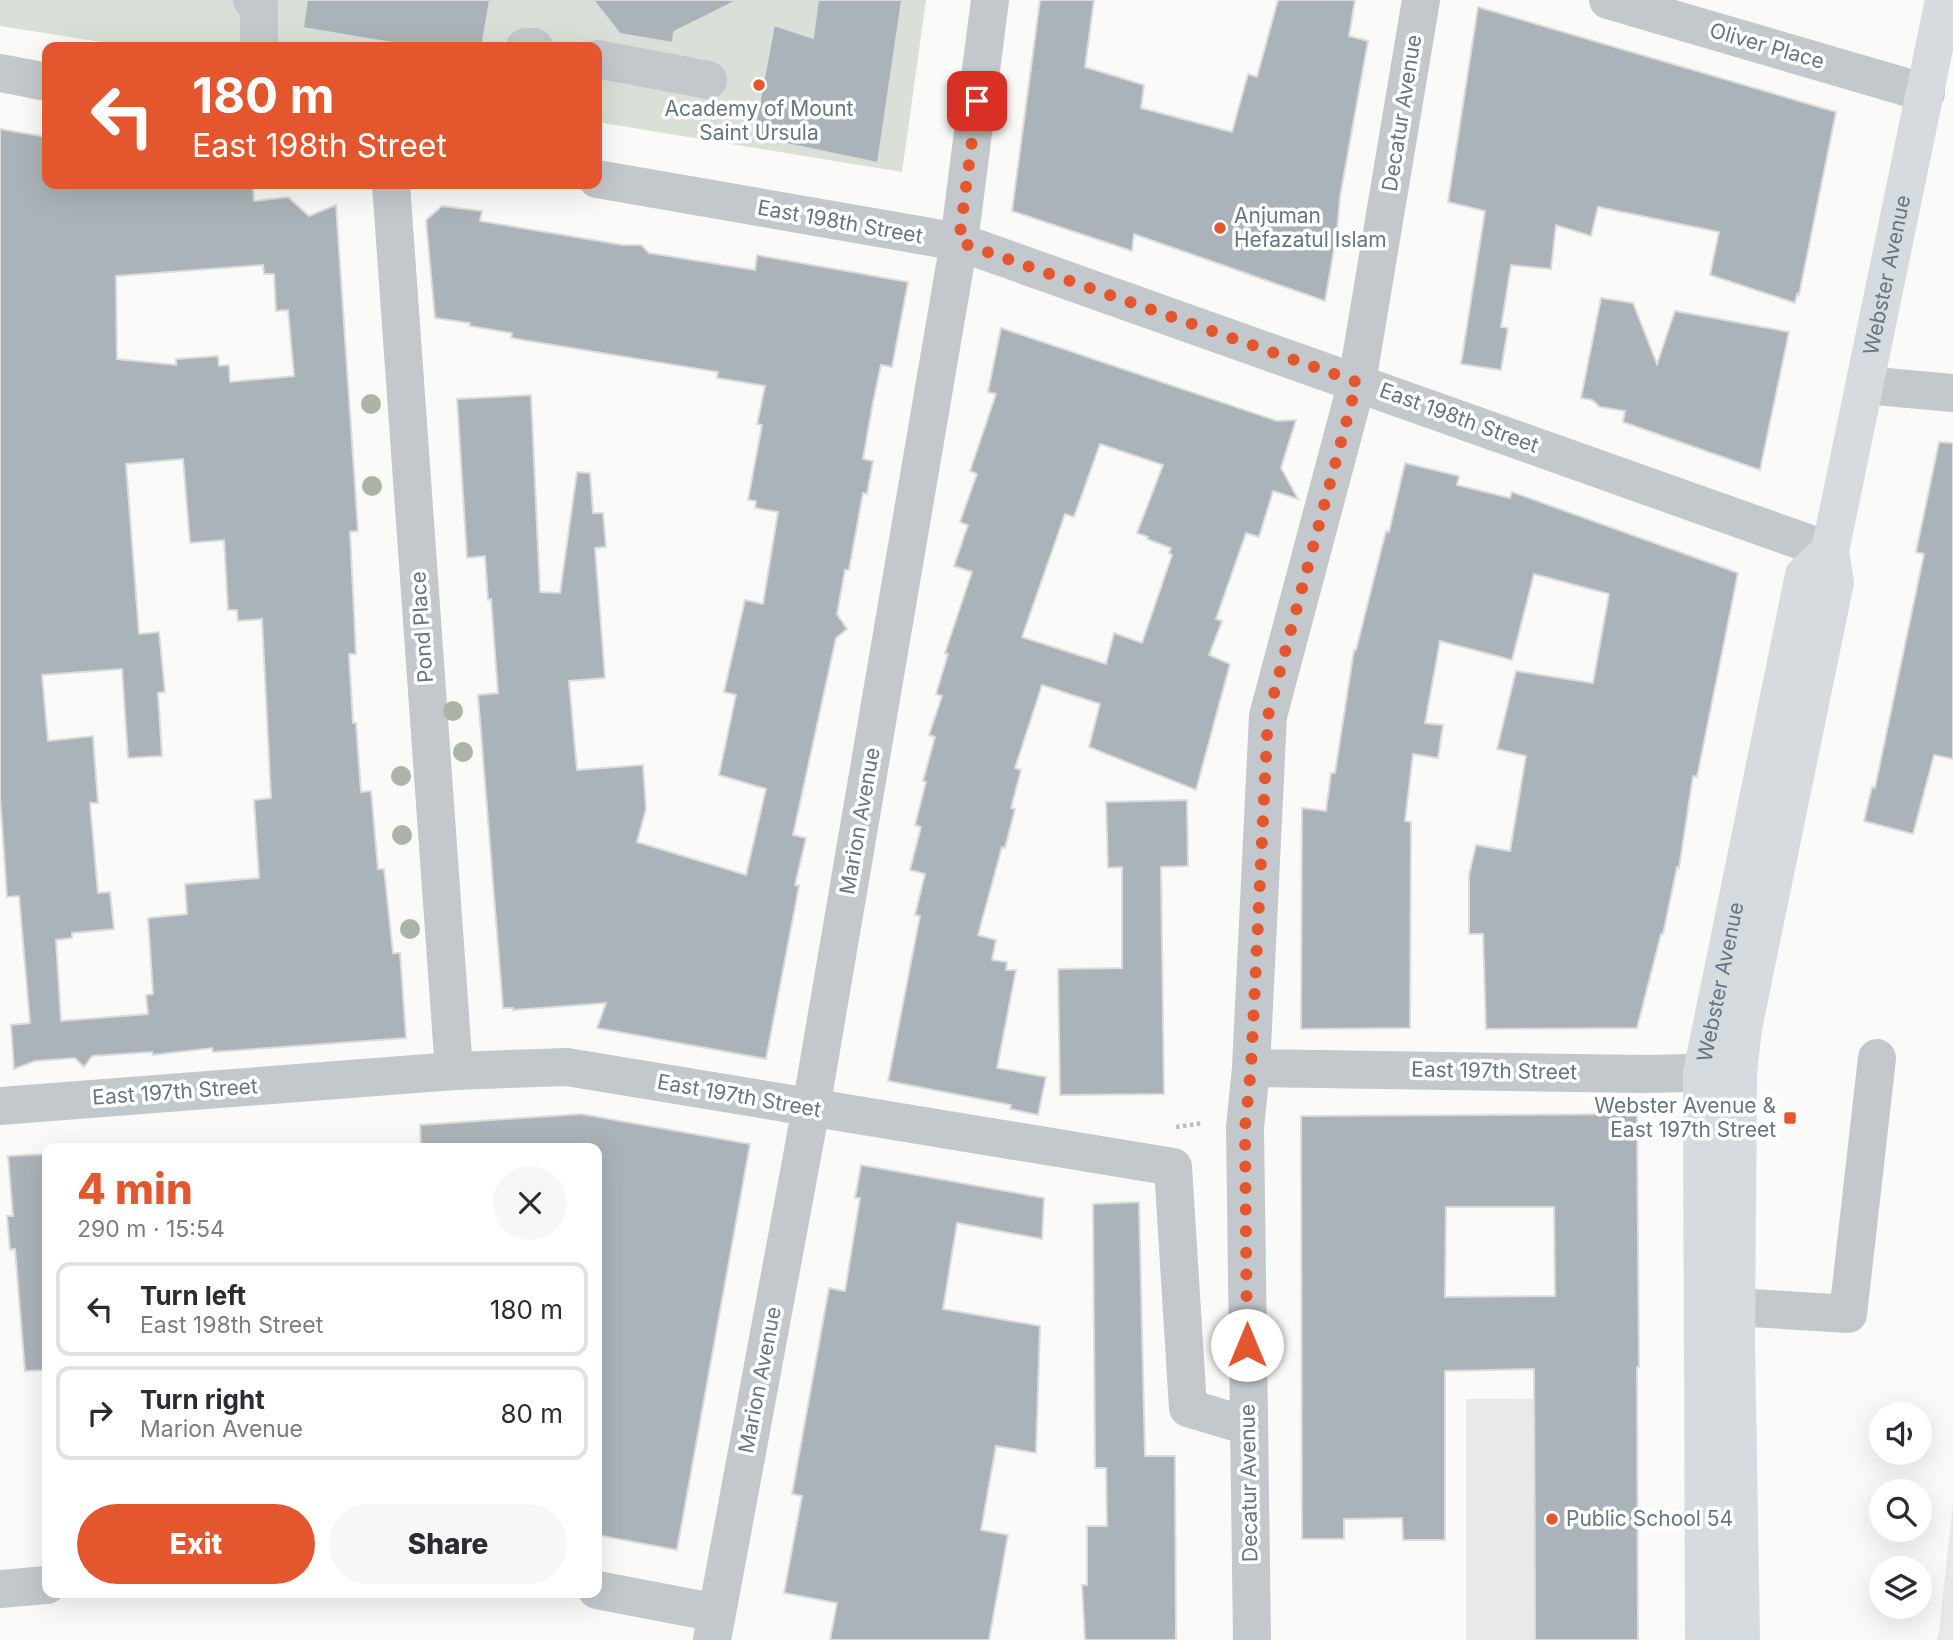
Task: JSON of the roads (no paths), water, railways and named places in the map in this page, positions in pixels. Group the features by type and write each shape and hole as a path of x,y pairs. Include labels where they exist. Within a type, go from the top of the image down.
{"main road":[{"name":"Webster Avenue","path":"1704,1640 1720,1073 1743,1028 1835,582 1830,551 1944,0"},
{"name":"Webster Avenue","path":"1720,1073 1736,1307 1741,1640"}],"street":[{"path":"252,0 259,6 259,42"},
{"name":"Marion Avenue","path":"715,1626 811,1108 959,242 990,0"},
{"name":"Decatur Avenue","path":"1252,1640 1245,1128 1251,1068 1268,716 1357,382 1421,0"},
{"name":"Oliver Place","path":"1608,0 1926,93"},
{"path":"602,60 708,80"},
{"path":"0,74 42,81"},
{"name":"East 198th Street","path":"602,180 959,242 1830,551"},
{"name":"Pond Place","path":"391,189 454,1071"},
{"path":"1865,386 1953,393"},
{"path":"1736,1307 1849,1314 1877,1058"},
{"name":"East 197th Street","path":"0,1106 454,1071 567,1067 1173,1167 1188,1408 1248,1426"},
{"name":"East 197th Street","path":"1251,1068 1720,1073"},
{"path":"0,1589 42,1585"},
{"path":"602,1592 715,1626"}],"place":[{"name":"Academy of Mount Saint Ursula","path":"759,85"},
{"name":"Anjuman Hefazatul Islam","path":"1220,228"},
{"name":"Webster Avenue & East 197th Street","path":"1790,1118"},
{"name":"Public School 54","path":"1552,1519"}]}
